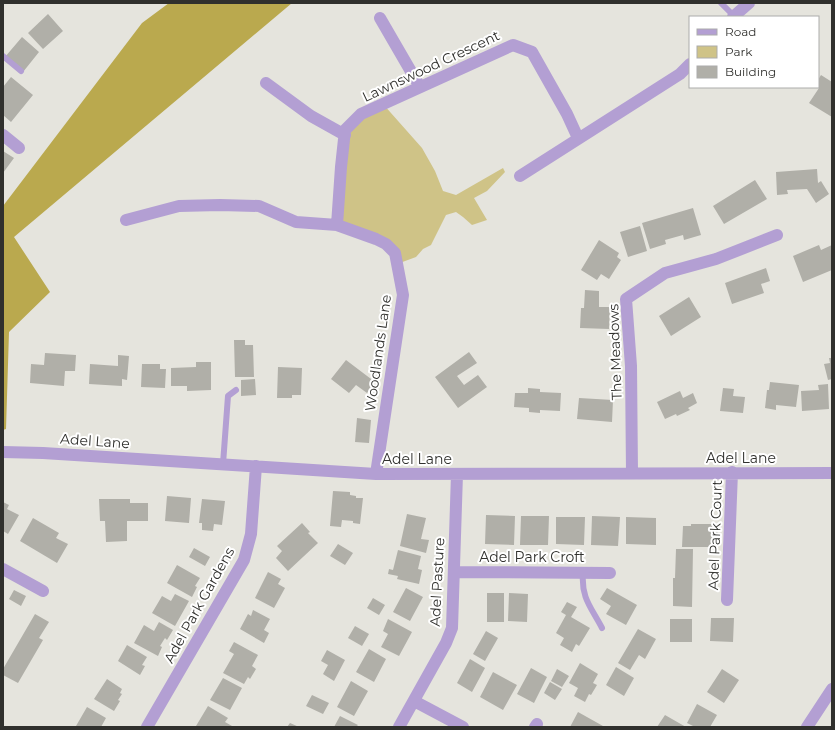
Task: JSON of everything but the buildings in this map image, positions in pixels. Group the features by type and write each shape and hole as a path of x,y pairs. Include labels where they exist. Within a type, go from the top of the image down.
{"street":[{"path":"734,16 749,3"},
{"path":"380,18 420,87"},
{"name":"Lawnswood Crescent","path":"337,225 345,130 361,114 513,45 532,52 567,114 578,138"},
{"path":"520,176 680,74 689,65"},
{"path":"266,83 311,116 345,134"},
{"path":"3,135 19,148"},
{"name":"Woodlands Lane","path":"126,220 178,206 259,206 296,222 337,225 381,241 395,252 403,295 376,474"},
{"name":"The Meadows","path":"632,473 631,366 626,299 665,273 716,259 778,235"},
{"name":"Adel Lane","path":"3,452 43,453 376,474 732,472 832,473"},
{"name":"Adel Park Gardens","path":"147,727 244,560 251,534 256,466"},
{"name":"Adel Park Court","path":"728,600 732,472"},
{"name":"Adel Pasture","path":"399,727 446,643 452,628 457,474"},
{"path":"3,569 42,591"},
{"name":"Adel Park Croft","path":"454,572 610,573"},
{"path":"807,727 832,689"},
{"path":"414,701 463,727"}],"lane":[{"path":"721,3 732,16"},
{"path":"3,56 21,71"},
{"path":"223,464 228,396 236,390"},
{"path":"583,573 582,586 584,596 602,628"}],"green space":[{"path":"383,104 422,148 435,171 443,191 456,195 503,168 505,172 487,191 474,198 487,220 472,225 456,212 446,215 431,245 423,249 416,257 397,264 395,253 337,225 345,130"}],"shaded area":[{"path":"169,3 292,3 14,237 50,292 9,332 6,429 3,430 3,206 142,23"}]}
